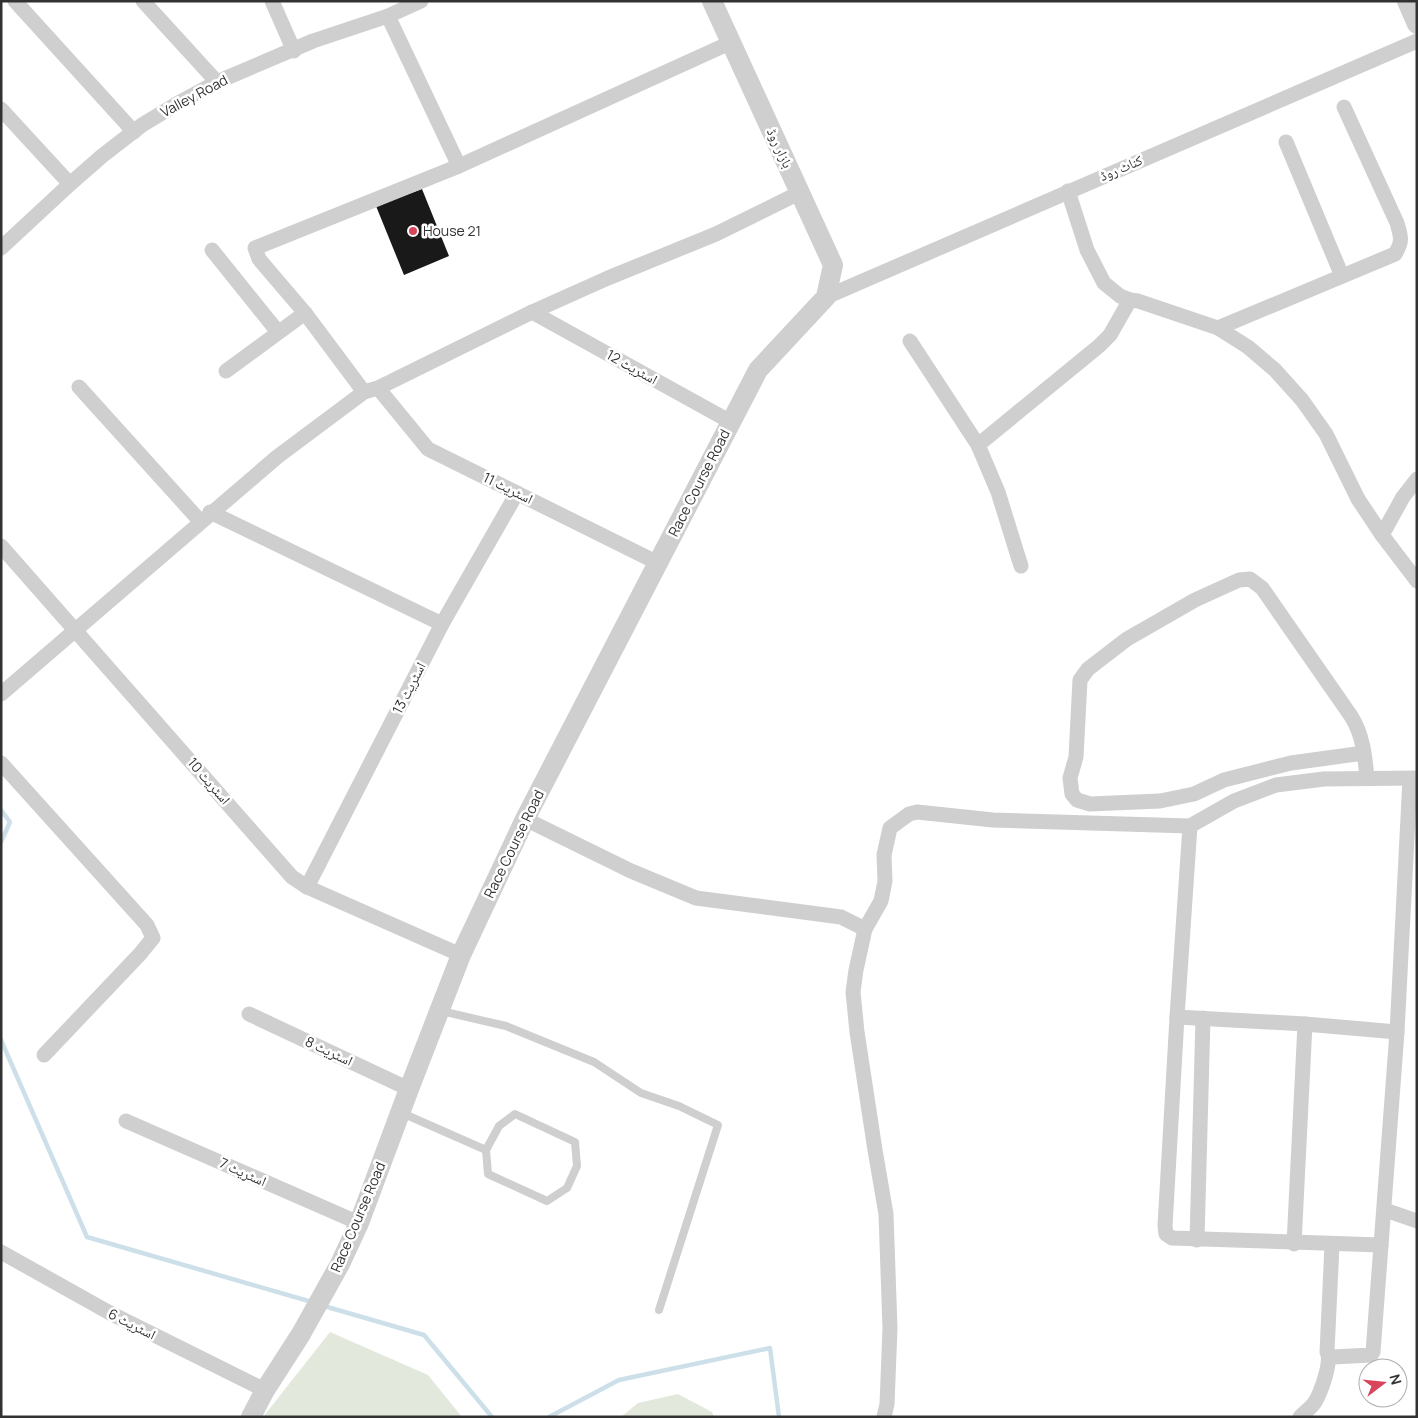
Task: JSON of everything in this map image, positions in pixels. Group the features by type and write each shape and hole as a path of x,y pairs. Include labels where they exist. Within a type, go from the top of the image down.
{"street":[{"path":"15,1 134,132"},
{"path":"143,1 217,82"},
{"path":"272,1 294,50"},
{"name":"Valley Road","path":"1,248 70,184 142,125 180,102 217,82 313,41 388,16 421,1"},
{"name":"بازار روڈ","path":"712,1 833,265 826,297"},
{"path":"1407,1 1417,24"},
{"path":"388,16 459,166 732,42"},
{"name":"کناٹ روڈ","path":"826,297 1068,190 1417,41"},
{"path":"1218,328 1395,254 1400,246 1401,238 1387,199 1344,107"},
{"path":"1,109 70,184"},
{"path":"1286,142 1342,276"},
{"name":"اسٹریٹ 11","path":"459,166 255,248 259,259 371,390 428,449 658,563"},
{"path":"1068,190 1087,250 1104,283 1120,296 1130,300 1218,328 1248,347 1275,370 1302,400 1326,434 1358,499 1382,535 1417,581"},
{"path":"1,694 277,457 371,390 532,312 608,278 716,234 801,192"},
{"path":"212,250 278,332"},
{"name":"Race Course Road","path":"251,1417 265,1390 318,1304 340,1264 359,1223 461,955 525,819 758,370 826,297"},
{"path":"978,445 1099,346 1110,335 1130,300"},
{"name":"اسٹریٹ 12","path":"532,312 731,422"},
{"path":"226,370 305,313"},
{"path":"910,341 978,445 998,492 1021,566"},
{"path":"79,387 205,517 442,624"},
{"path":"1382,535 1403,497 1417,479"},
{"name":"اسٹریٹ 13","path":"307,887 442,624 517,493"},
{"name":"اسٹریٹ 10","path":"1,546 292,877 307,887 461,955"},
{"path":"1364,753 1291,763 1224,780 1194,794 1160,802 1090,804 1077,800 1072,794 1070,787 1070,778 1076,757 1080,680 1088,669 1127,639 1195,600 1238,580 1250,578 1262,588 1352,716 1359,730 1364,753 1367,778"},
{"path":"1,763 147,925 153,938 44,1055"},
{"path":"884,1417 887,1404 890,1328 886,1214 863,1071 853,992 865,929 881,901 885,882 884,855 890,828 909,814 917,812 993,820 1190,826 1234,801 1276,785 1324,780 1414,778 1385,1210 1373,1352 1371,1355 1366,1356 1329,1356"},
{"path":"525,819 631,871 696,898 841,917 865,929"},
{"path":"1190,826 1176,1017 1166,1234 1172,1238 1197,1240 1381,1246"},
{"name":"اسٹریٹ 8","path":"249,1014 409,1089"},
{"path":"1176,1017 1305,1024 1397,1032"},
{"path":"1197,1240 1204,1018"},
{"path":"1294,1244 1305,1024"},
{"name":"اسٹریٹ 7","path":"126,1121 359,1223"},
{"path":"1385,1210 1417,1221"},
{"path":"1300,1417 1314,1403 1323,1385 1329,1356 1327,1352 1332,1245"},
{"name":"اسٹریٹ 6","path":"1,1252 110,1313 265,1390"}],"lane":[{"path":"441,1011 506,1026 594,1062 641,1092 679,1106 718,1125 659,1310"},
{"path":"400,1112 486,1150"},
{"path":"515,1114 575,1142 577,1166 567,1188 547,1201 488,1174 486,1150 499,1126 515,1114"}],"shaded area":[{"path":"330,1332 428,1375 462,1417 263,1417"},
{"path":"678,1394 712,1412 714,1417 621,1417 638,1403"}],"building":[{"name":"House 21","path":"422,189 449,256 404,275 376,206"}],"waterway":[{"path":"1,810 10,822 1,842"},
{"path":"1,1040 87,1237 312,1302"},
{"path":"324,1306 424,1335 492,1417"},
{"path":"549,1417 619,1380 770,1348 779,1417"}],"place":[{"name":"House 21","path":"413,231"}]}
